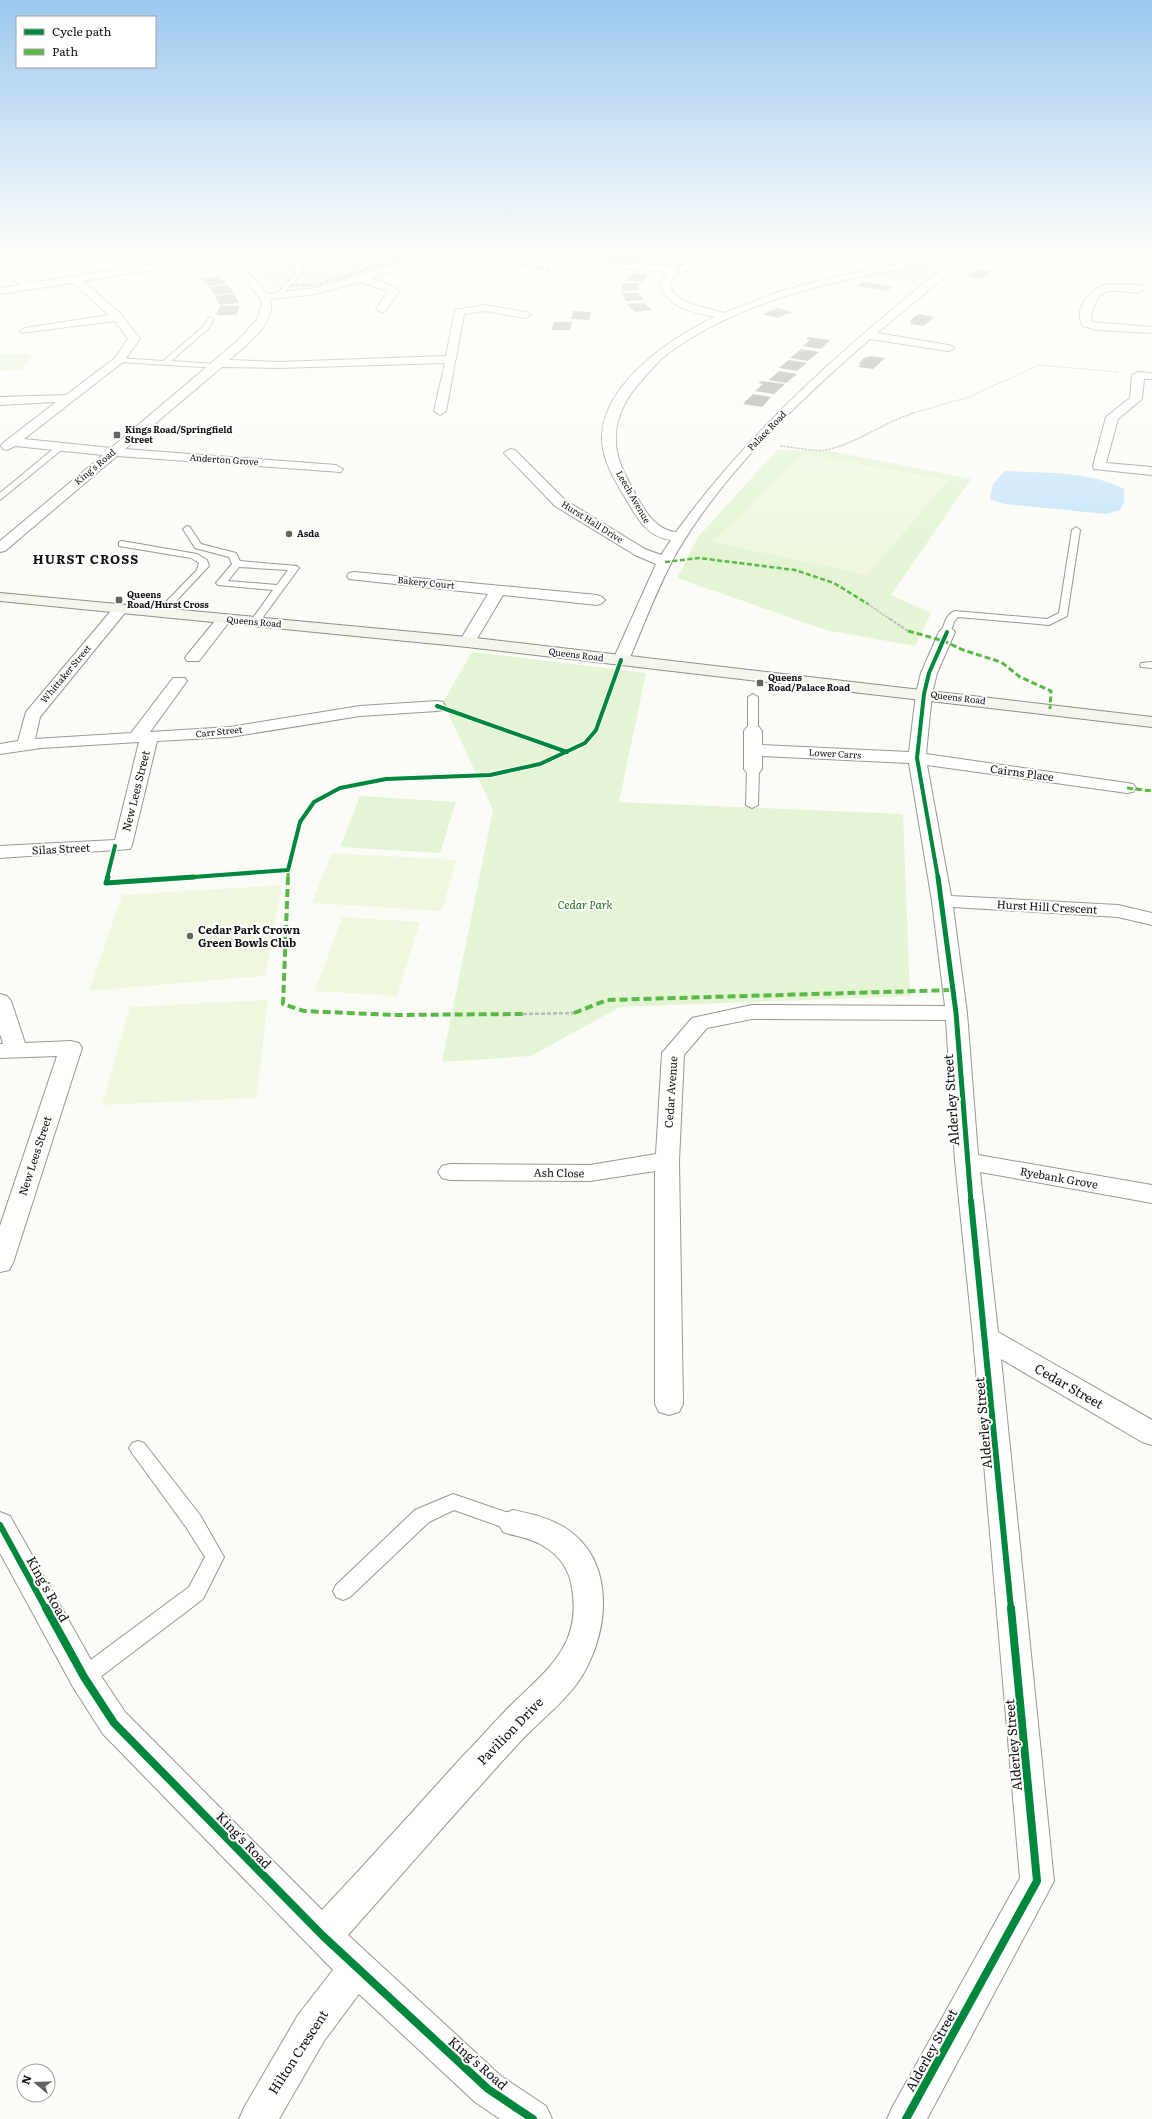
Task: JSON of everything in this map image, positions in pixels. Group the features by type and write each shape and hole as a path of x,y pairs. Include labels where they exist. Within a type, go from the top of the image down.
{"main road":[{"name":"Queens Road","path":"0,597 467,642 924,694 1152,722"}],"street":[{"path":"0,451 119,360 127,349"},
{"name":"King's Road","path":"0,548 234,349"},
{"path":"440,411 453,349"},
{"name":"Leech Avenue","path":"667,349 636,376 619,399 608,424 610,446 617,470 649,525 661,534 680,538"},
{"name":"Palace Road","path":"621,660 665,562 680,538 730,470 786,411 853,349"},
{"path":"217,364 278,365 451,359"},
{"path":"1152,376 1138,371 1136,399 1112,417 1099,466 1152,470"},
{"path":"0,401 71,398"},
{"name":"Anderton Grove","path":"12,442 113,452 336,469"},
{"name":"Hurst Hall Drive","path":"510,453 560,503 640,552 665,562"},
{"name":"Bakery Court","path":"354,576 597,600"},
{"path":"467,642 498,590"},
{"name":"Whittaker Street","path":"25,746 32,716 120,609"},
{"path":"193,658 224,619"},
{"name":"Alderley Street","path":"906,2119 1036,1881 986,1337 967,1161 956,1013 942,901 917,758 924,694 929,673 947,632"},
{"path":"143,738 179,681"},
{"name":"Carr Street","path":"0,749 230,732 360,711 437,706"},
{"path":"753,731 753,769"},
{"name":"New Lees Street","path":"123,845 143,738"},
{"name":"Lower Carrs","path":"754,750 917,758"},
{"name":"Cairns Place","path":"917,758 1127,788"},
{"name":"Silas Street","path":"0,852 123,845"},
{"name":"Hurst Hill Crescent","path":"942,901 1118,911 1152,919"},
{"path":"0,1001 8,1050"},
{"name":"Cedar Avenue","path":"669,1404 667,1160 673,1052 700,1023 752,1012 956,1013"},
{"name":"New Lees Street","path":"0,1263 71,1048 8,1050"},
{"name":"Ash Close","path":"450,1172 590,1173 667,1160"},
{"name":"Ryebank Grove","path":"967,1161 1152,1194"},
{"name":"Cedar Street","path":"986,1337 1152,1434"},
{"name":"Pavilion Drive","path":"323,1936 514,1724 560,1680 579,1650 589,1622 590,1595 584,1574 574,1555 559,1541 540,1529 513,1523"},
{"name":"King's Road","path":"0,1525 84,1677 114,1724 323,1936 488,2089 533,2119"},
{"name":"Hilton Crescent","path":"258,2119 311,2028 357,1968"}],"lane":[{"path":"164,362 180,349"},
{"path":"119,360 217,364"},
{"path":"0,497 61,447"},
{"path":"187,529 198,546 233,555 237,564"},
{"path":"947,632 950,622 955,614 1049,622 1064,614 1076,530"},
{"path":"122,544 194,556 204,562 204,566 200,572 160,613"},
{"path":"237,564 221,583 280,588"},
{"path":"237,564 294,568 255,622"},
{"path":"753,696 753,731"},
{"path":"752,805 753,769"},
{"path":"84,1677 196,1593 215,1557 193,1521 138,1448"},
{"path":"343,1591 422,1516 453,1502 513,1523"}],"path":[{"path":"757,442 791,448 825,450 847,442 897,418 969,397 1039,365 1138,371"},
{"path":"868,604 908,631"},
{"path":"523,1014 574,1013"}],"green space":[{"path":"0,354 33,354 22,370 0,371"},
{"path":"777,450 830,451 971,479 891,595 931,613 915,646 826,630 677,578 698,537"},
{"path":"804,454 948,480 868,575 712,542"},
{"name":"Cedar Park","path":"472,652 646,673 619,802 903,814 910,996 620,1007 531,1056 442,1062 493,810 443,702"},
{"path":"360,796 456,802 440,853 340,847"},
{"path":"332,853 456,860 442,911 312,903"},
{"name":"Cedar Park Crown Green Bowls Club","path":"282,885 265,976 89,991 122,895"},
{"path":"342,917 420,922 397,996 315,991"},
{"path":"268,1000 256,1098 102,1105 130,1007"}],"water":[{"path":"1005,471 1066,474 1097,479 1124,489 1124,502 1120,510 1106,514 1005,504 990,499 993,484"}],"building":[{"path":"801,349 819,352 808,361 790,358"},
{"path":"870,356 885,358 873,369 858,367 861,364 858,364 864,358"},
{"path":"789,360 807,363 797,371 779,368"},
{"path":"779,371 797,374 786,383 769,380"},
{"path":"762,381 785,384 774,394 755,391 763,384 758,383"},
{"path":"753,394 771,397 762,407 743,404"}],"marked path":[{"path":"665,562 699,558 795,570 834,583 868,604"},
{"path":"908,631 944,641 963,650 1001,662 1020,677 1051,691 1050,709"},
{"path":"1127,788 1152,791"},
{"path":"288,870 283,1004 304,1011 394,1015 523,1014"},
{"path":"574,1013 607,1000 953,990"}],"cycle path":[{"path":"906,2119 1037,1881 986,1337 967,1161 956,1013 942,901 917,758 924,694 929,673 947,632"},
{"path":"115,846 106,883 288,870 300,822 314,802 340,788 386,779 490,775 540,764 585,743 596,730 621,660"},
{"path":"437,706 567,752"},
{"path":"0,1525 84,1677 114,1723 323,1936 488,2089 533,2119"}],"place":[{"name":"Kings Road/Springfield Street","path":"117,435"},
{"name":"Asda","path":"289,534"},
{"name":"Queens Road/Hurst Cross","path":"119,600"},
{"name":"Queens Road/Palace Road","path":"760,683"},
{"name":"Cedar Park Crown Green Bowls Club","path":"190,936"}],"district":[{"name":"HURST CROSS","path":"86,559"}]}
